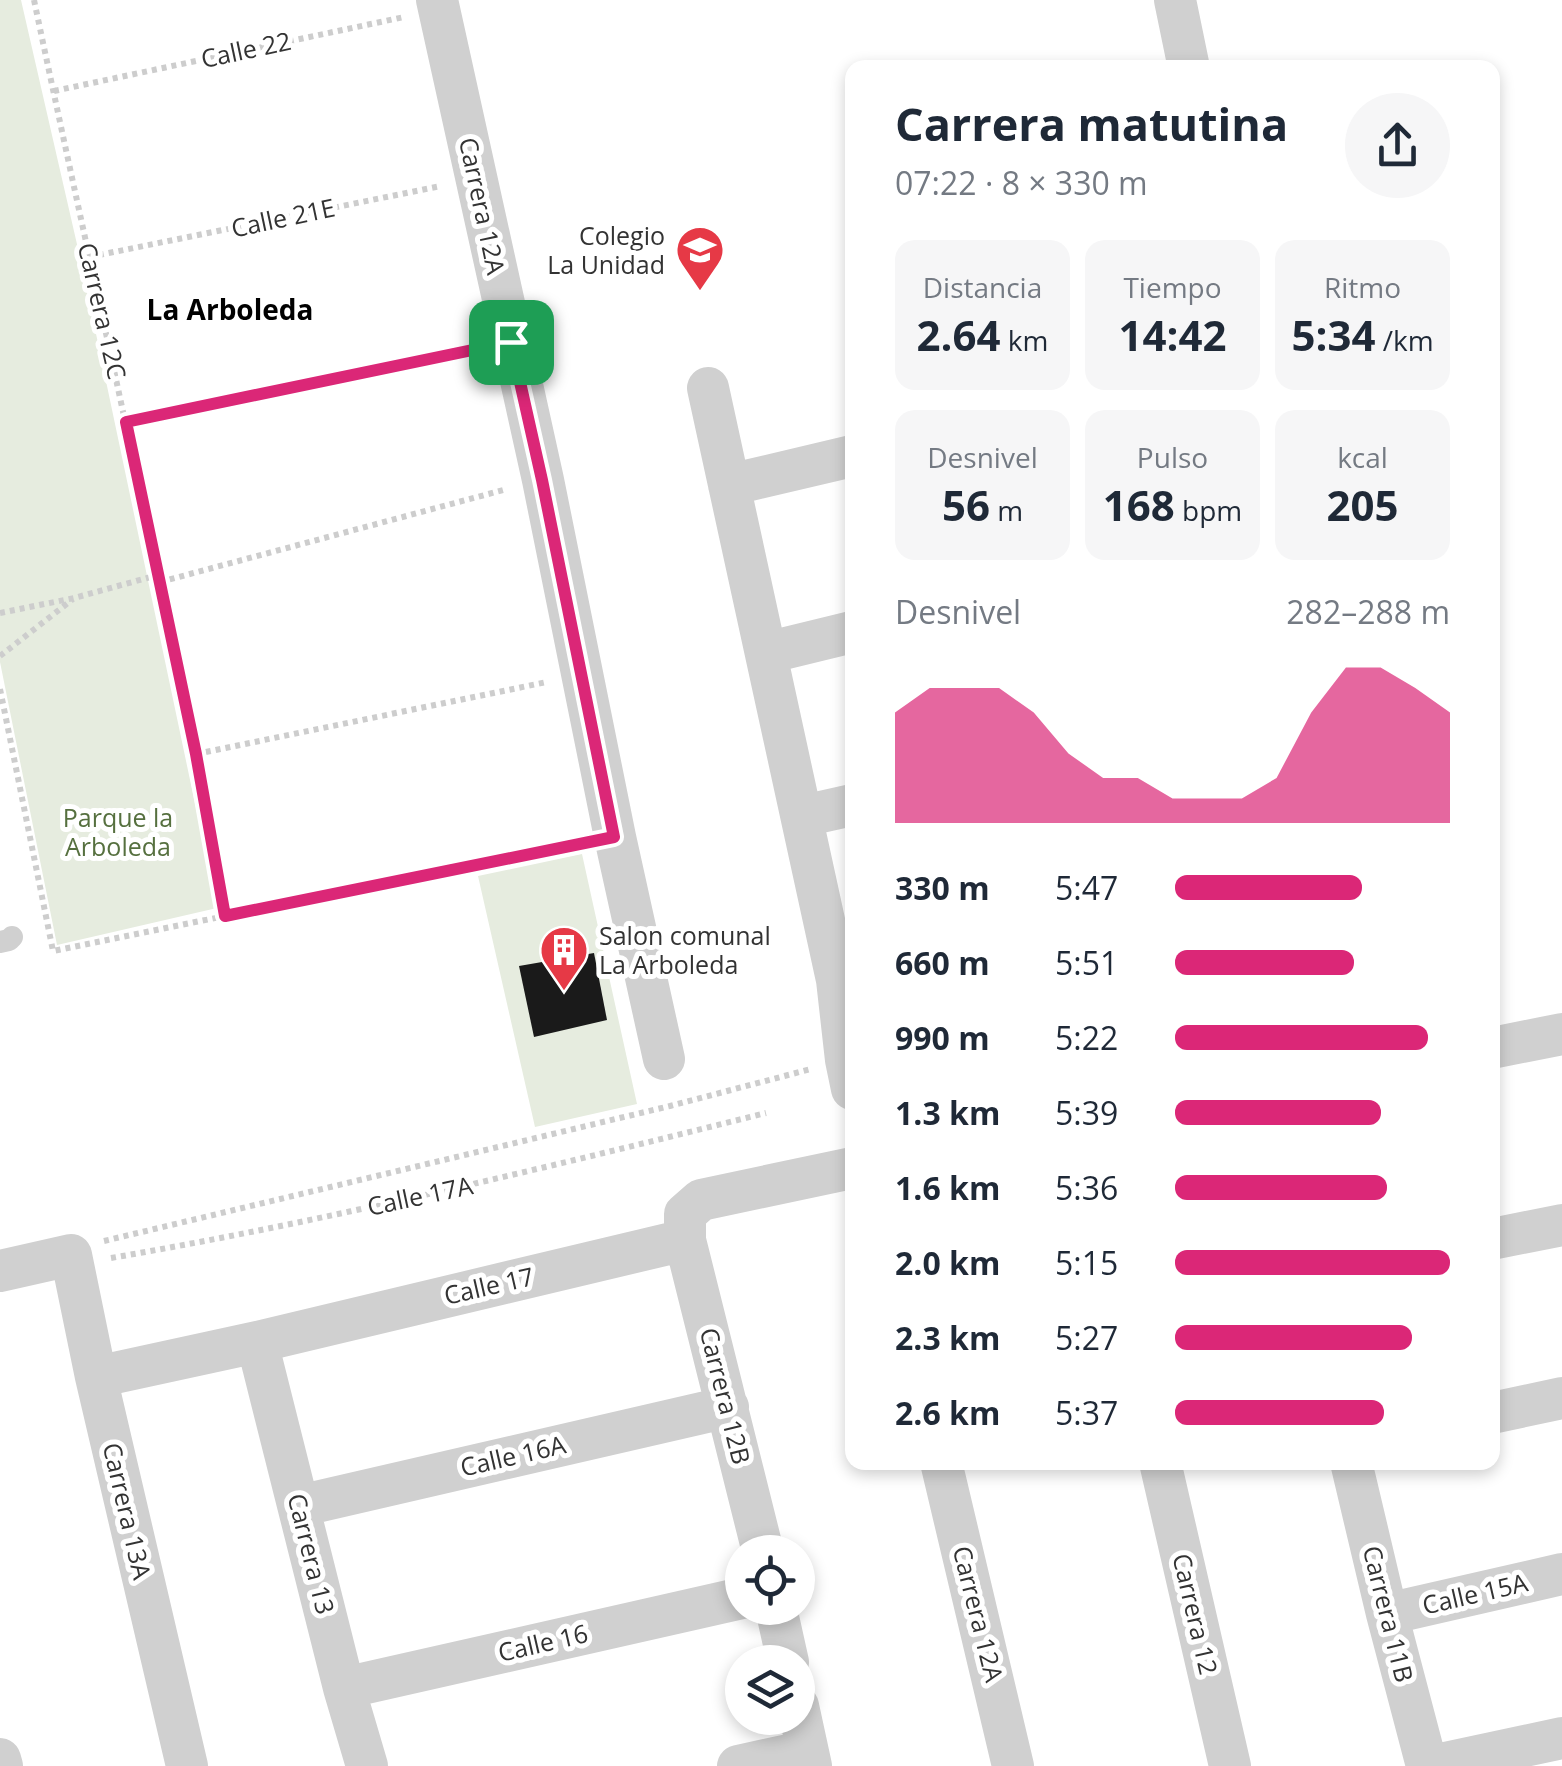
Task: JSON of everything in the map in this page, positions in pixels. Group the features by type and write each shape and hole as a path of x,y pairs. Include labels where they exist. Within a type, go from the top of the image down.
{"street":[{"path":"1174,0 1186,60"},
{"name":"Carrera 12A","path":"438,5 664,1058"},
{"path":"708,388 803,816 845,979"},
{"path":"728,485 845,458"},
{"path":"766,653 845,634"},
{"path":"803,816 845,806"},
{"path":"1500,1046 1562,1034"},
{"path":"686,1240 685,1214 701,1200 845,1169"},
{"path":"1500,1238 1562,1225"},
{"name":"Calle 17","path":"96,1377 686,1240"},
{"name":"Carrera 12B","path":"686,1240 759,1535"},
{"path":"0,1271 69,1242"},
{"name":"Carrera 13A","path":"69,1242 96,1377 187,1766"},
{"name":"Carrera 13","path":"257,1342 366,1766"},
{"path":"1500,1411 1562,1398"},
{"name":"Calle 16A","path":"298,1506 728,1407"},
{"name":"Carrera 12A","path":"943,1470 1013,1766"},
{"name":"Carrera 12","path":"1162,1470 1230,1766"},
{"name":"Carrera 11B","path":"1353,1470 1429,1766"},
{"name":"Calle 15A","path":"1387,1614 1562,1574"},
{"name":"Calle 16","path":"344,1688 725,1602"},
{"path":"1429,1766 1562,1738"},
{"path":"738,1766 809,1759"}],"path":[{"name":"Carrera 12C","path":"34,0 196,754 225,916"},
{"name":"Calle 22","path":"54,91 438,5"},
{"name":"Calle 21E","path":"90,257 477,178"},
{"path":"126,422 511,342"},
{"path":"0,614 159,579 542,480"},
{"path":"0,656 74,598"},
{"path":"196,754 581,676"},
{"path":"0,689 53,951 614,837"},
{"name":"Calle 17A","path":"69,1242 87,1244 760,1083 845,1075"},
{"name":"Calle 17A","path":"69,1242 91,1261 240,1236 463,1187 766,1113"}],"green space":[{"name":"Parque la Arboleda","path":"0,0 21,0 79,253 217,908 57,945 0,662"},
{"path":"582,854 637,1104 535,1127 478,876"}],"building":[{"name":"Salon comunal La Arboleda","path":"594,953 607,1020 534,1037 519,966"}],"place":[{"name":"Colegio La Unidad","path":"700,292"},
{"name":"Salon comunal La Arboleda","path":"564,992"}],"district":[{"name":"La Arboleda","path":"230,310"}],"route":[{"path":"511,342 614,837 225,916 196,754 126,422 511,342"}]}
